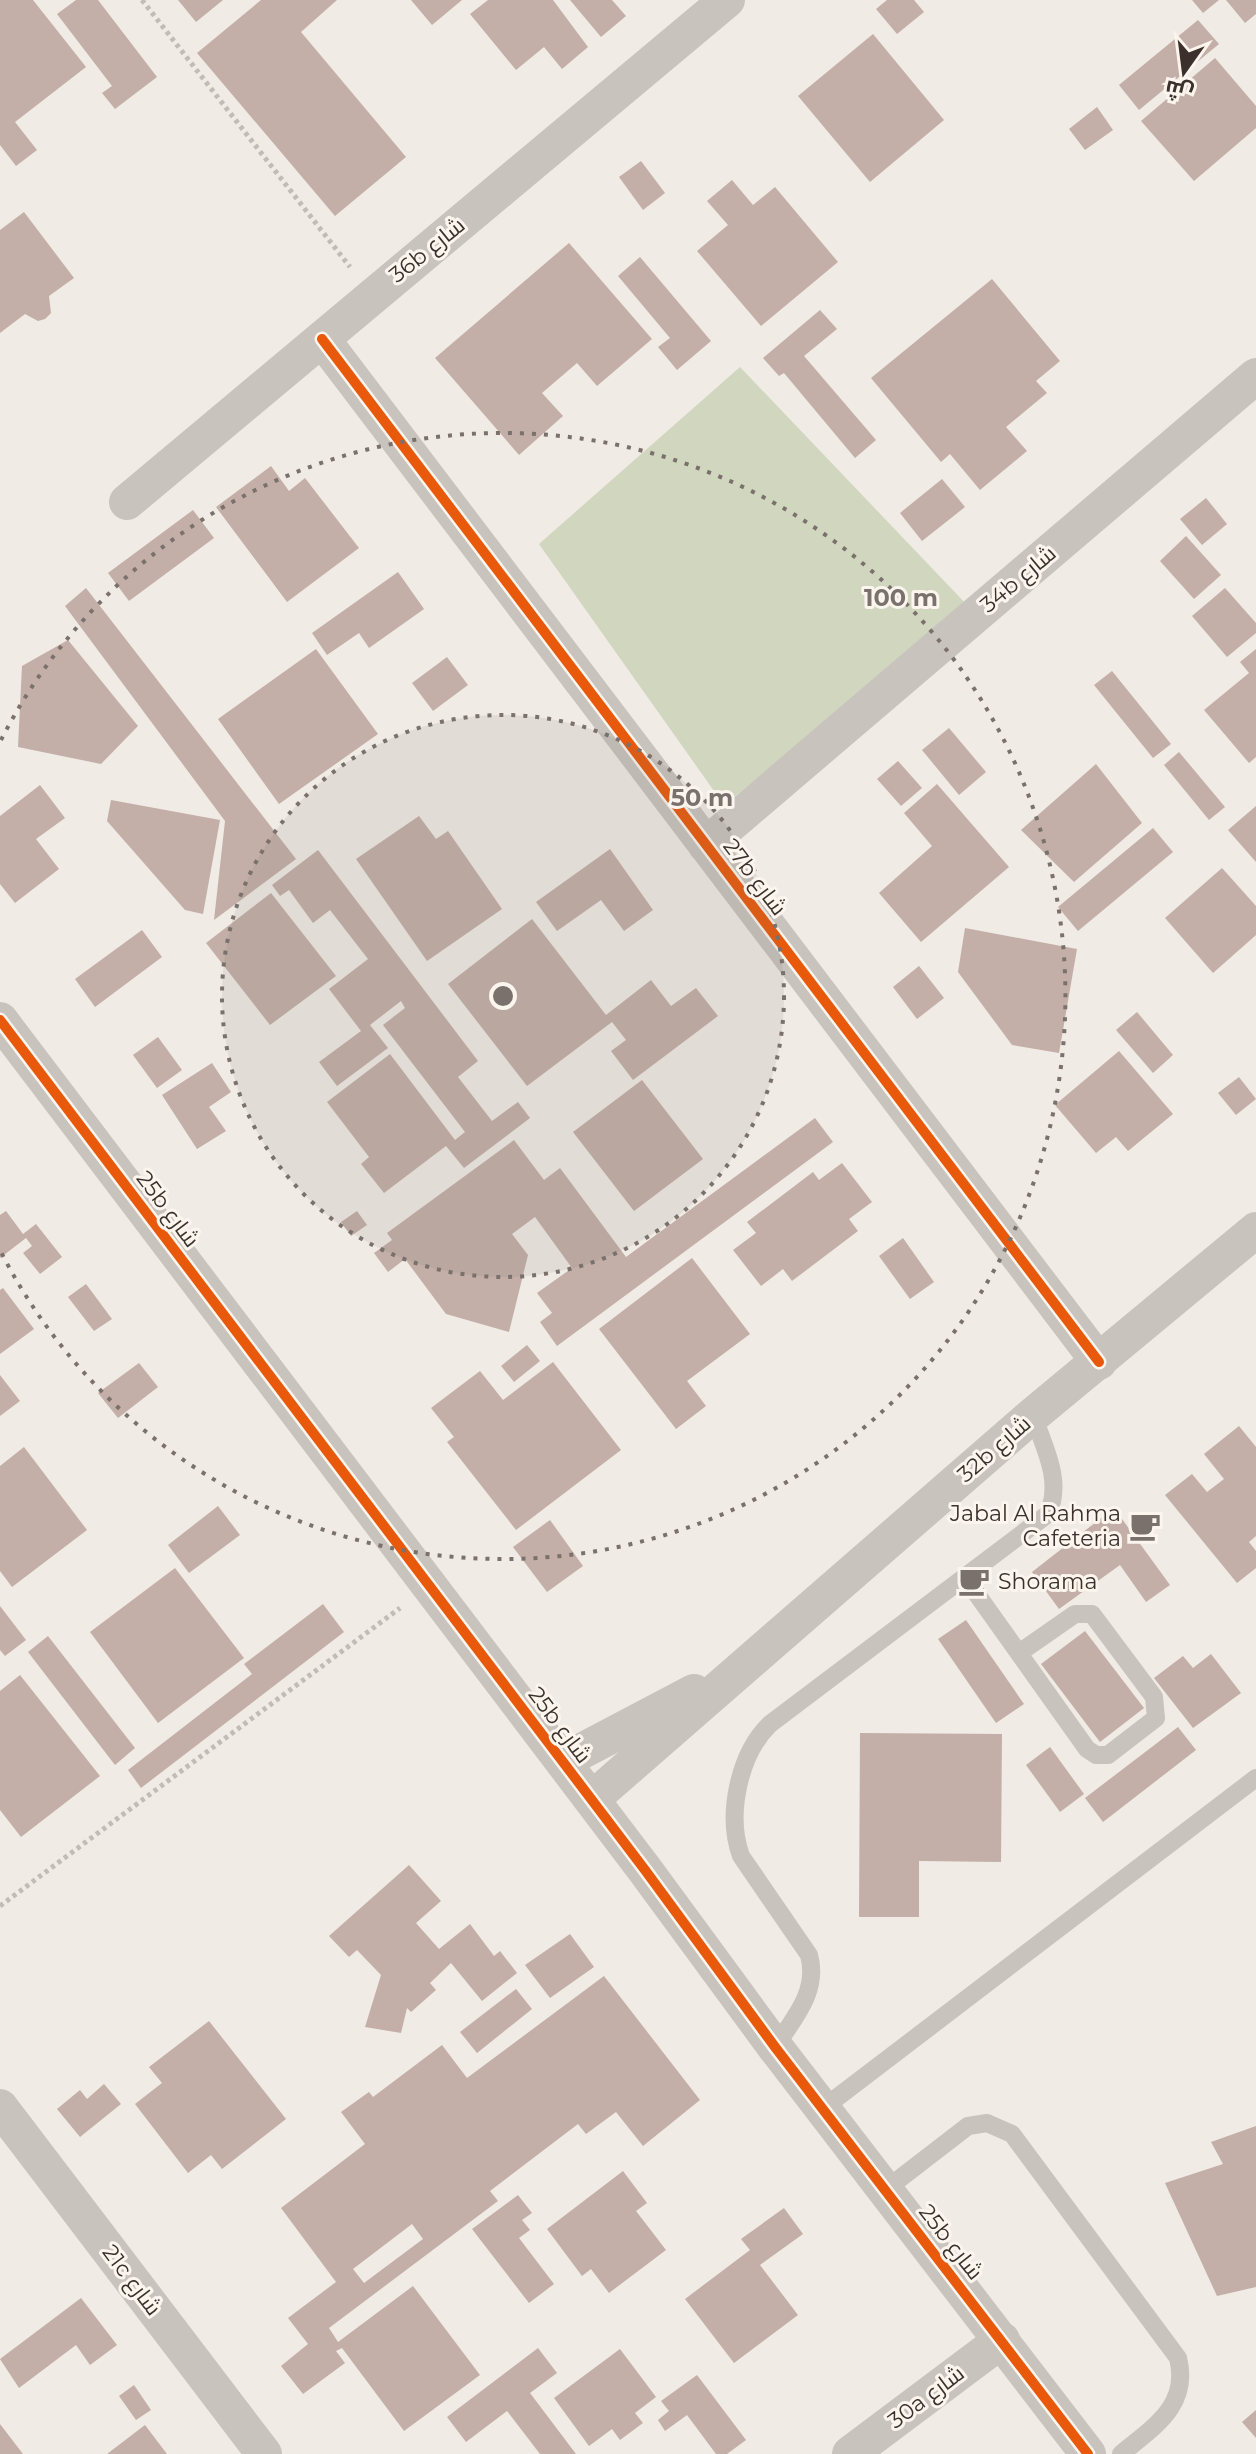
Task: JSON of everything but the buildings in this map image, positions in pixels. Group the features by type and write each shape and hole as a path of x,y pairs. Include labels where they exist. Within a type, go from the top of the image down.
{"street":[{"name":"36b شارع","path":"127,502 727,0"},
{"name":"27b شارع","path":"322,339 1099,1362"},
{"name":"34b شارع","path":"706,845 1256,376"},
{"name":"25b شارع","path":"0,1020 592,1799 822,2109 1088,2454"},
{"name":"32b شارع","path":"592,1799 1033,1415 1256,1230"},
{"name":"32b شارع","path":"563,1761 736,1673"},
{"name":"21c شارع","path":"0,2107 264,2454"},
{"name":"30a شارع","path":"850,2454 1002,2340"}],"lane":[{"path":"775,2047 806,2000 813,1978 812,1966 809,1955 741,1856 736,1842 735,1829 747,1755 770,1724 1039,1524 1054,1502 1053,1476 1033,1415"},
{"path":"966,1579 1087,1749 1096,1755 1108,1755 1156,1718 1154,1697 1092,1614 1075,1614 1019,1653"},
{"path":"822,2109 1256,1778"},
{"path":"885,2190 968,2126 987,2123 1005,2128 1012,2134 1178,2358 1181,2382 1174,2404 1168,2414 1121,2454"}],"path":[{"path":"142,0 372,295"},
{"path":"0,1906 430,1587"}],"green space":[{"path":"740,367 969,607 724,805 539,544"}],"cycle path":[{"path":"322,339 1099,1362"},
{"path":"0,1020 645,1870 775,2047 1088,2454"}],"place":[{"name":"Jabal Al Rahma Cafeteria","path":"1145,1526"},
{"name":"Shorama","path":"974,1581"}]}
